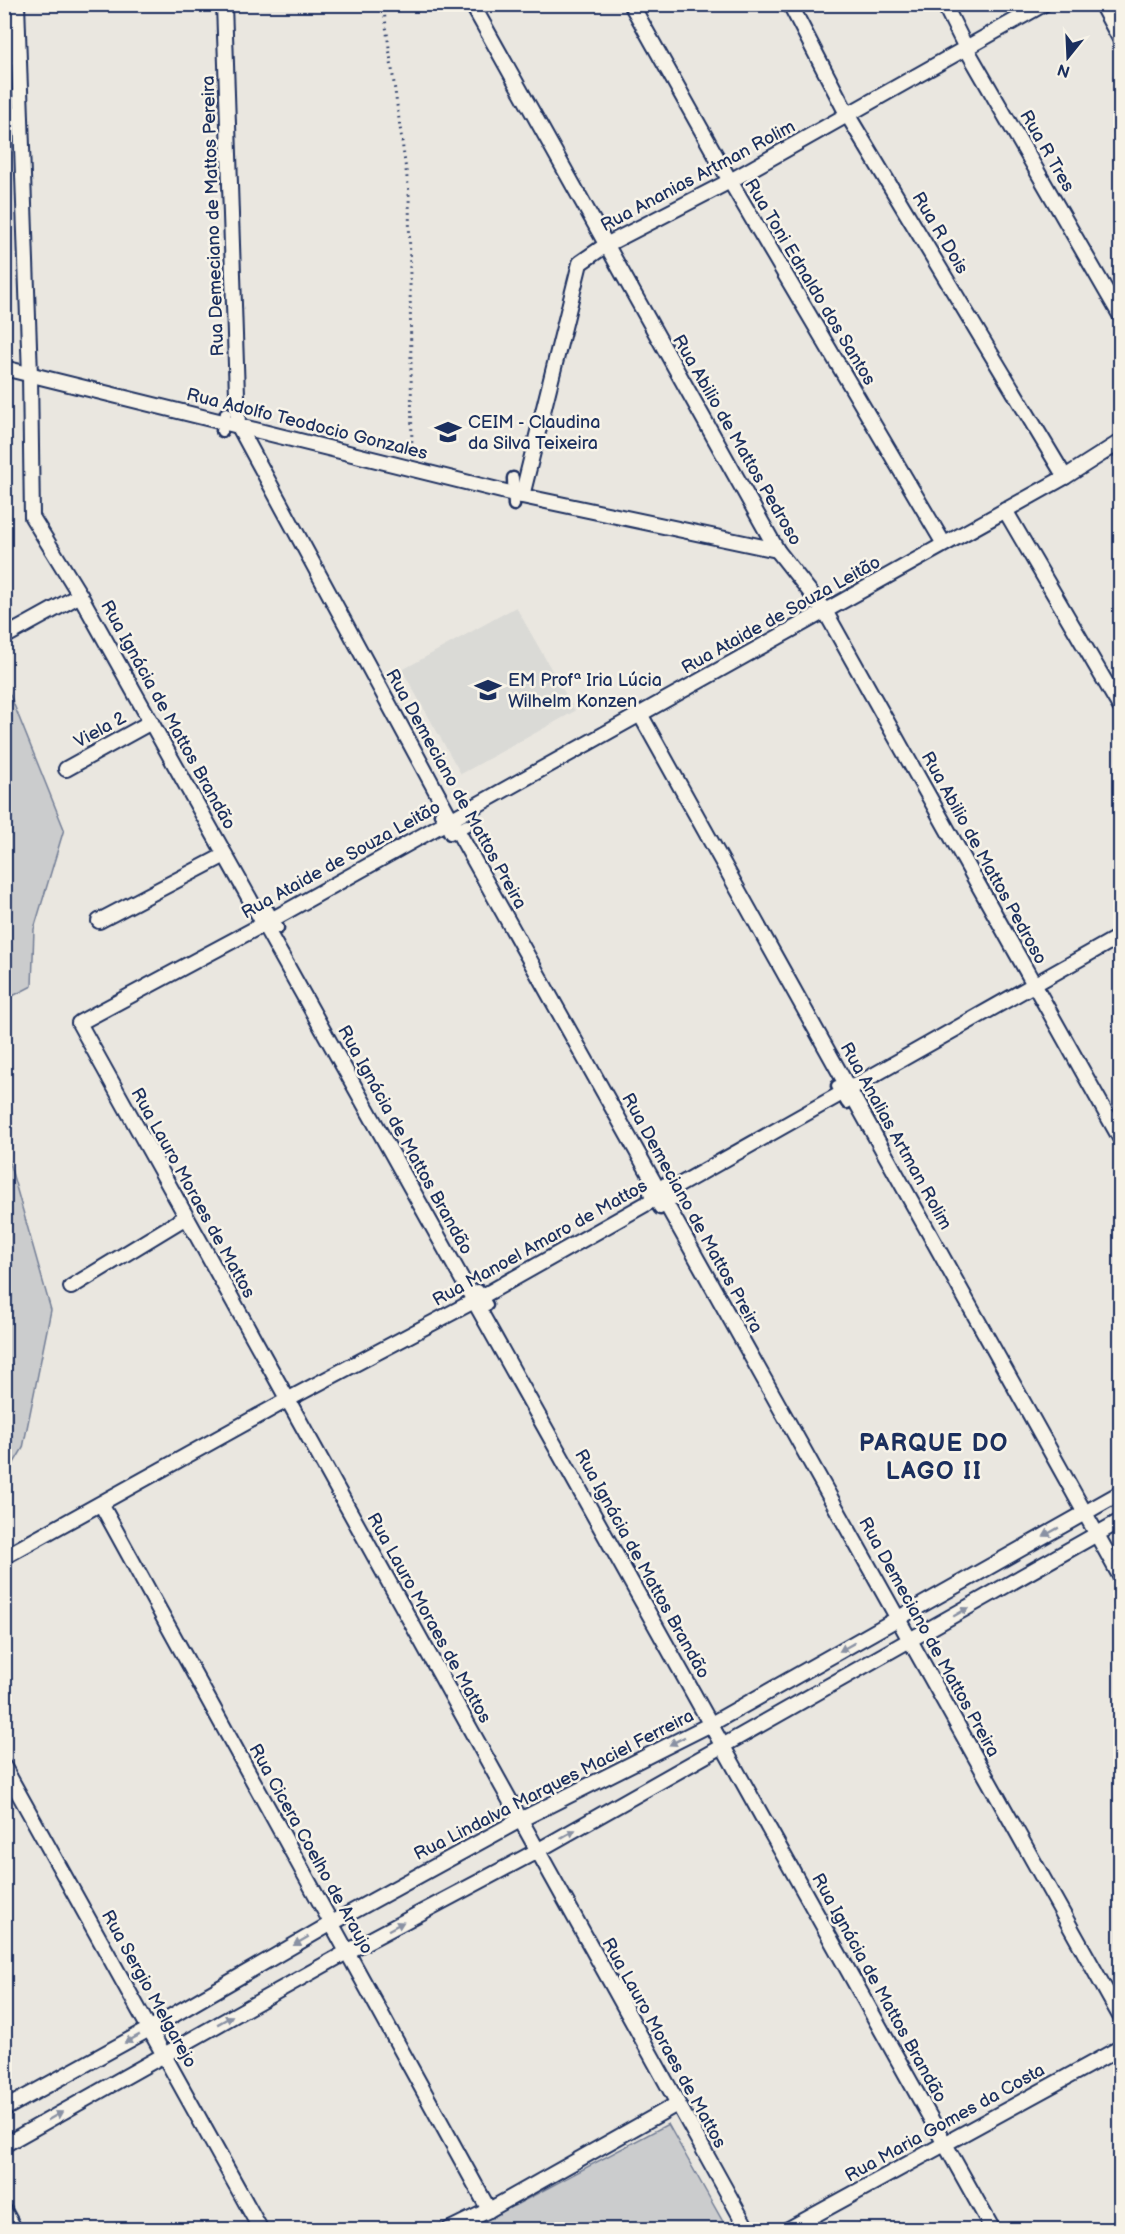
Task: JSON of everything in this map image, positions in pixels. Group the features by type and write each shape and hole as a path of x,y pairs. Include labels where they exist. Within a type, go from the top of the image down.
{"street":[{"name":"Rua Ignácia de Mattos Brandão","path":"17,4 30,375 32,517 80,595 225,855 271,920 480,1298 723,1746 993,2229"},
{"name":"Rua Demeciano de Mattos Pereira","path":"224,4 227,423"},
{"name":"Rua Abilio de Mattos Pedroso","path":"472,4 777,550 825,611 1120,1138"},
{"name":"Rua Toni Ednaldo dos Santos","path":"631,4 730,181 944,544"},
{"name":"Rua R Dois","path":"790,4 847,114 1065,477"},
{"name":"Rua R Tres","path":"944,4 966,48 1120,315"},
{"name":"Rua Ananias Artman Rolim","path":"517,498 580,263 606,245 730,181 1044,4"},
{"path":"1101,4 1120,39"},
{"name":"Rua Adolfo Teodocio Gonzales","path":"4,368 412,468 517,498 777,550"},
{"name":"Rua Demeciano de Mattos Preira","path":"227,423 662,1195 1120,2016"},
{"name":"Rua Ataide de Souza Leitão","path":"79,1023 452,822 640,714 1065,477 1120,442"},
{"path":"513,478 517,498"},
{"path":"1005,510 1120,707"},
{"path":"4,637 80,595"},
{"name":"Rua Analias Artman Rolim","path":"640,714 843,1093 1120,1576"},
{"name":"Viela 2","path":"66,769 151,722"},
{"path":"99,921 225,855"},
{"name":"Rua Manoel Amaro de Mattos","path":"4,1557 287,1400 480,1298 1120,936"},
{"name":"Rua Lauro Moraes de Mattos","path":"79,1023 748,2229"},
{"path":"71,1287 186,1217"},
{"name":"Rua Lindalva Marques Maciel Ferreira","path":"4,2109 151,2028 332,1923 520,1820 711,1724 894,1611 1120,1493"},
{"name":"Rua Cicera Coelho de Araujo","path":"101,1504 489,2210"},
{"path":"4,2145 347,1952 537,1851 1120,1521"},
{"name":"Rua Sergio Melgarejo","path":"4,1767 261,2229"},
{"name":"Rua Maria Gomes da Costa","path":"787,2229 1120,2048"},
{"path":"448,2229 489,2210 677,2104"},
{"path":"4,2210 15,2229"}],"path":[{"path":"383,4 409,192 412,468"}],"shaded area":[{"name":"EM Profª Iria Lúcia Wilhelm Konzen","path":"516,607 575,711 461,774 402,670"},
{"path":"4,680 64,829 34,929 32,986 5,1000"},
{"path":"4,1144 51,1310 23,1448 5,1478"},
{"path":"668,2124 727,2229 453,2230 503,2202 514,2206"}],"place":[{"name":"CEIM - Claudina da Silva Teixeira","path":"448,432"},
{"name":"EM Profª Iria Lúcia Wilhelm Konzen","path":"488,690"}],"district":[{"name":"PARQUE DO LAGO II","path":"934,1457"}]}
